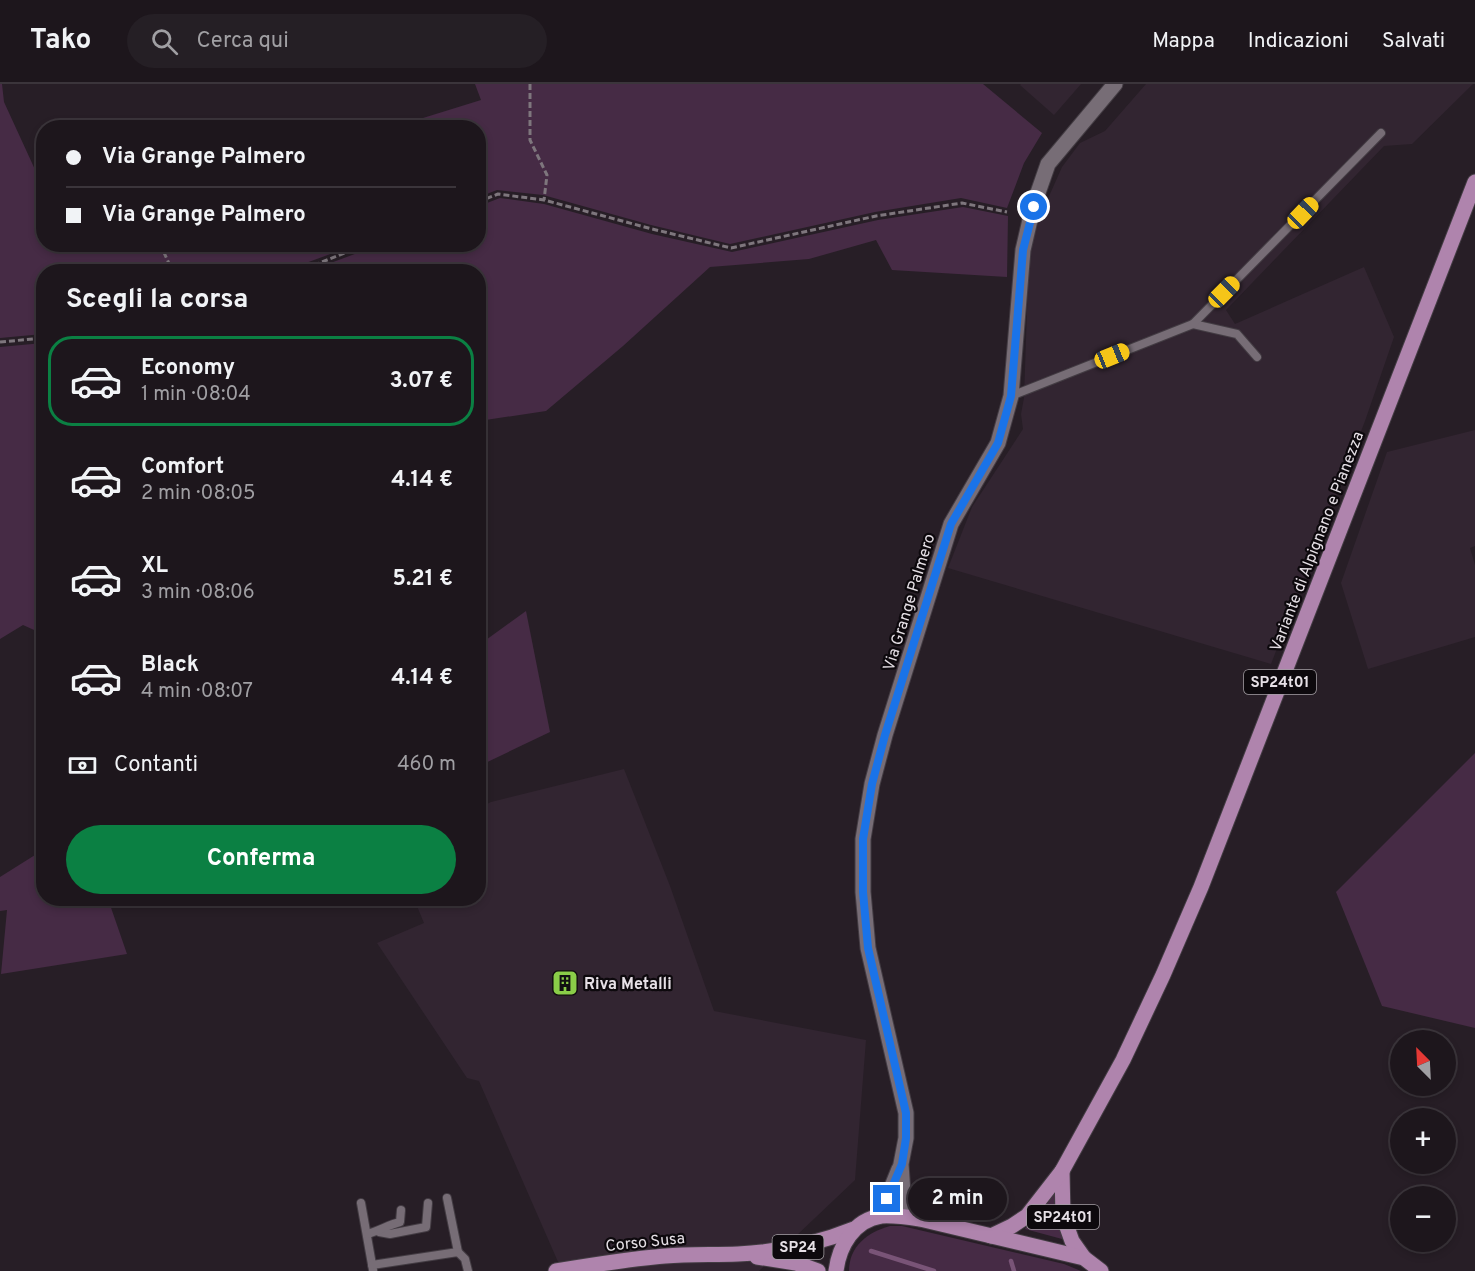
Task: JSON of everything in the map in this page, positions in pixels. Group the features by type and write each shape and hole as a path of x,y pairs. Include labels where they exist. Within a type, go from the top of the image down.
{"main road":[{"name":"Variante di Alpignano e Pianezza","path":"991,1236 1027,1216 1062,1171 1123,1060 1163,975 1201,886 1475,182"},
{"name":"SP24t01","path":"1062,1171 1063,1216 1072,1241 1084,1258"},
{"name":"SP24","path":"836,1271 845,1241 854,1229 880,1216 899,1216 1084,1258 1101,1271"},
{"name":"Corso Susa","path":"556,1271 661,1256 739,1254 803,1246 854,1229"},
{"name":"Corso Susa","path":"739,1254 796,1263 818,1271"}],"street":[{"name":"Via Grange Palmero","path":"920,1219 910,1208 903,1193 902,1164 906,1138 906,1113 868,948 863,892 863,839 872,784 885,735 951,524 998,443 1011,396 1023,250 1048,164 1115,84"},
{"name":"Via Grange Palmero","path":"880,1216 902,1164"}],"lane":[{"path":"1011,396 1193,324 1381,134"},
{"path":"1193,324 1238,334 1257,357"},
{"path":"447,1198 458,1252 465,1259 468,1271"},
{"path":"361,1203 373,1268 458,1252"},
{"path":"367,1234 379,1232 390,1234 426,1227 428,1203"},
{"path":"379,1232 389,1225 400,1222 401,1210"}],"path":[{"path":"530,84 530,140 547,175 544,200"},
{"path":"486,199 498,194 544,200 731,248 876,216 962,203 1007,212"},
{"path":"317,264 347,252"},
{"path":"0,342 36,339"}],"shaded area":[{"path":"0,84 2,84 4,102 36,172 36,252 336,252 303,264 36,264 36,335 0,338"},
{"path":"475,84 983,84 1042,133 1024,163 1007,208 961,198 875,212 730,244 543,195 497,190 486,194 486,120 417,120 481,100"},
{"path":"1021,84 1081,84 1054,115"},
{"path":"1146,84 1473,84 1412,144 1384,146 1226,310 1235,324 1364,267 1394,337 1365,421 1271,664 948,568 972,507 1023,429 1021,414 1024,398 1029,252 1042,212 1062,167 1080,143 1105,131"},
{"path":"500,198 544,204 652,234 732,252 878,220 963,207 1008,216 1007,277 892,270 876,240 809,259 710,267 623,346 546,411 486,420 486,264 328,264 360,252 486,252 486,203"},
{"path":"36,344 36,631 23,625 0,639 0,347"},
{"path":"1475,430 1475,546 1470,548 1475,565 1475,637 1368,669 1341,583 1387,452"},
{"path":"526,611 550,732 486,763 486,640"},
{"path":"1475,753 1475,1028 1382,1006 1336,892"},
{"path":"624,769 670,886 714,1011 866,1040 855,1180 759,1271 562,1271 479,1081 467,1078 377,943 424,923 417,906 486,906 486,804"},
{"path":"36,854 36,906 110,906 127,954 1,974 7,910 0,911 0,877"},
{"path":"1054,1194 1057,1216 1064,1238 1062,1239 1025,1229"},
{"path":"890,1226 902,1226 1064,1264 1081,1271 849,1271 852,1254 861,1241 874,1232"}],"waterway":[{"path":"871,1251 934,1271"},
{"path":"1011,1261 1014,1271"}],"place":[{"name":"Riva Metalli","path":"565,983"}],"route":[{"path":"887,1199 902,1164 906,1138 906,1113 868,948 863,892 863,839 872,784 885,735 951,524 998,443 1011,396 1023,250 1034,207"}]}
